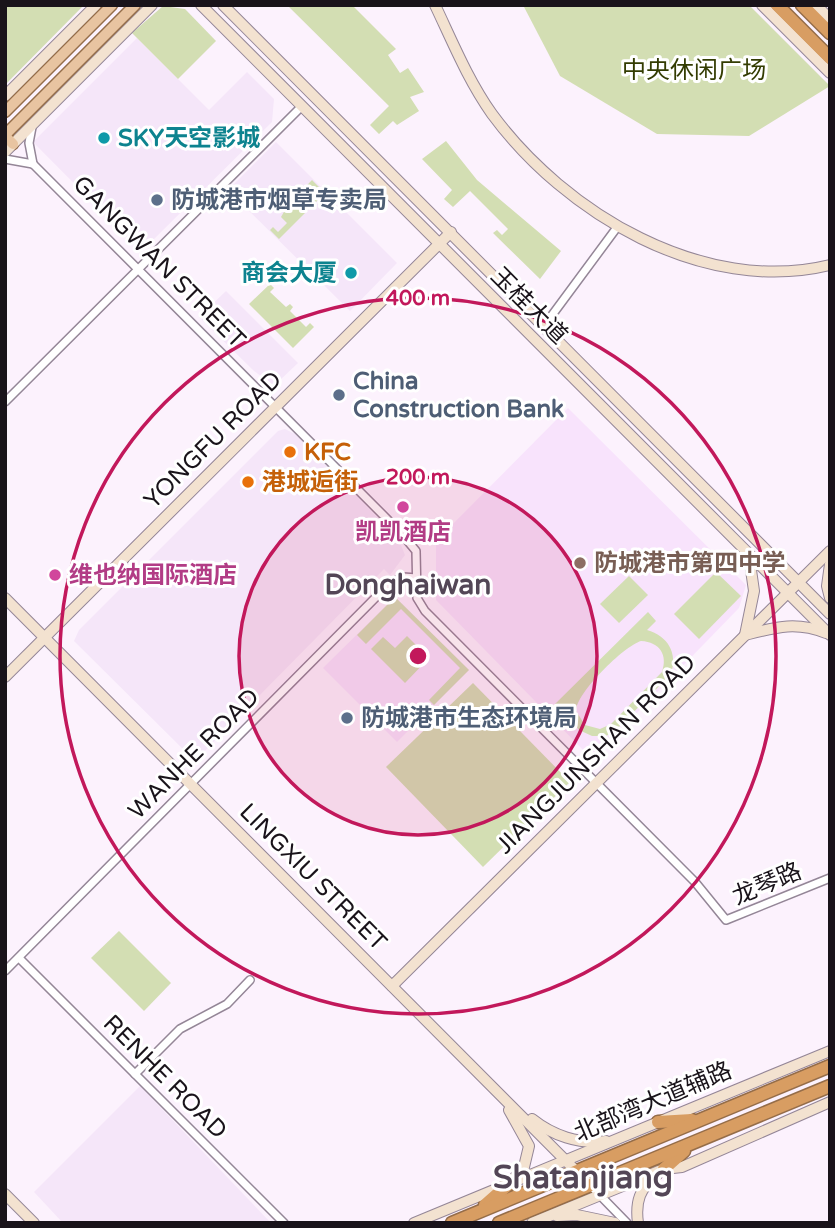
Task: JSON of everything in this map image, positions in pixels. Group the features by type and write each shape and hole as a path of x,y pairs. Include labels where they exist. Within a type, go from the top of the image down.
{"highway":[{"path":"777,5 830,58"},
{"path":"802,5 830,33"},
{"path":"452,1223 572,1166 703,1119 830,1066"},
{"path":"499,1223 830,1086"},
{"path":"658,1122 703,1119"},
{"path":"664,1169 693,1143"},
{"path":"477,1213 511,1182"}],"main road":[{"path":"5,96 96,5"},
{"path":"5,112 112,5"},
{"path":"7,142 135,5"},
{"path":"7,142 32,125 152,5"},
{"name":"玉桂大道","path":"201,5 830,635"},
{"name":"玉桂大道","path":"223,5 830,614"},
{"path":"435,5 469,78 506,131 563,188 618,226 661,246 728,267 776,272 830,265"},
{"path":"762,5 830,73"},
{"path":"816,5 830,19"},
{"name":"YONGFU ROAD","path":"5,677 451,232"},
{"name":"JIANGJUNSHAN ROAD","path":"392,986 830,551"},
{"path":"749,555 754,591 746,635 789,624 806,625 830,635"},
{"path":"830,564 827,586 830,598"},
{"name":"LINGXIU STREET","path":"5,598 590,1185"},
{"name":"北部湾大道辅路","path":"414,1223 511,1182 572,1166 617,1138 830,1051"},
{"path":"501,1095 558,1135 579,1141 617,1138"},
{"path":"501,1095 529,1146 524,1167 511,1182"},
{"path":"536,1221 664,1169 682,1167 830,1102"},
{"path":"638,1223 636,1210 643,1188 664,1169"},
{"path":"5,1194 34,1223"},
{"path":"536,1221 577,1215 615,1223"}],"street":[{"path":"5,402 301,107"},
{"path":"5,159 33,164 29,143 32,125"},
{"name":"GANGWAN STREET","path":"33,164 412,546 417,557 417,597 425,611 695,882"},
{"path":"544,326 618,226"},
{"name":"WANHE ROAD","path":"5,971 388,585 403,578 417,578"},
{"name":"龙琴路","path":"695,882 726,920 731,920 830,878"},
{"name":"RENHE ROAD","path":"19,958 284,1223"},
{"path":"135,1074 180,1029 227,1004 250,980"},
{"path":"590,1185 627,1223"}],"shaded area":[{"path":"137,38 209,110 247,72 274,99 272,122 150,243 135,245 33,142"},
{"path":"276,142 397,263 350,311 228,190"},
{"path":"226,291 298,363 278,382 272,384 254,371 199,317"},
{"name":"防城港市第四中学","path":"568,408 746,585 739,608 597,754 587,754 436,600 436,541"},
{"path":"285,429 295,434 398,538 405,555 390,575 384,569 195,761 74,641 79,630 278,431"},
{"path":"395,597 469,670 397,742 323,668"},
{"path":"140,1086 271,1223 63,1223 34,1192"}],"green space":[{"path":"5,5 84,5 5,85"},
{"path":"287,5 352,5 396,49 388,55 400,73 408,68 424,92 410,97 419,111 397,125 393,121 379,134 370,125 389,106"},
{"name":"中央休闲广场","path":"523,5 749,5 830,86 749,136 657,134 560,76"},
{"path":"163,6 185,9 216,41 178,79 132,33"},
{"path":"446,141 477,180 561,251 540,279 493,233 497,230 502,235 508,229 470,191 453,207 444,199 452,190 422,159"},
{"path":"312,180 325,193 279,239 270,230 273,227 278,232 287,223 281,217 288,205"},
{"path":"270,284 274,288 270,292 286,307 290,304 293,307 290,311 306,327 310,323 314,327 293,348 249,304"},
{"path":"716,572 741,596 699,639 674,614"},
{"path":"629,576 648,595 619,623 600,604"},
{"path":"395,597 469,670 434,705 429,700 460,668 401,609 366,644 357,635"},
{"path":"648,612 656,621 647,630 661,636 670,646 673,659 671,674 615,731 606,736 592,736 579,730 570,718 569,708 562,714 553,706","holes":["641,641 661,650 664,660 662,672 611,724 600,729 585,725 576,711 578,703 592,682 633,645"]},
{"path":"407,636 429,658 405,683 371,649 383,637 395,648"},
{"path":"473,683 570,782 483,867 386,767"},
{"path":"119,931 171,983 144,1011 91,958"}],"place":[{"name":"SKY天空影城","path":"104,138"},
{"name":"防城港市烟草专卖局","path":"157,200"},
{"name":"商会大厦","path":"351,273"},
{"name":"China Construction Bank","path":"339,395"},
{"name":"KFC","path":"290,452"},
{"name":"港城逅街","path":"248,482"},
{"name":"凯凯酒店","path":"403,507"},
{"name":"防城港市第四中学","path":"580,563"},
{"name":"维也纳国际酒店","path":"55,575"},
{"name":"防城港市生态环境局","path":"347,718"}],"district":[{"name":"Donghaiwan","path":"408,585"},
{"name":"Shatanjiang","path":"583,1178"}]}
